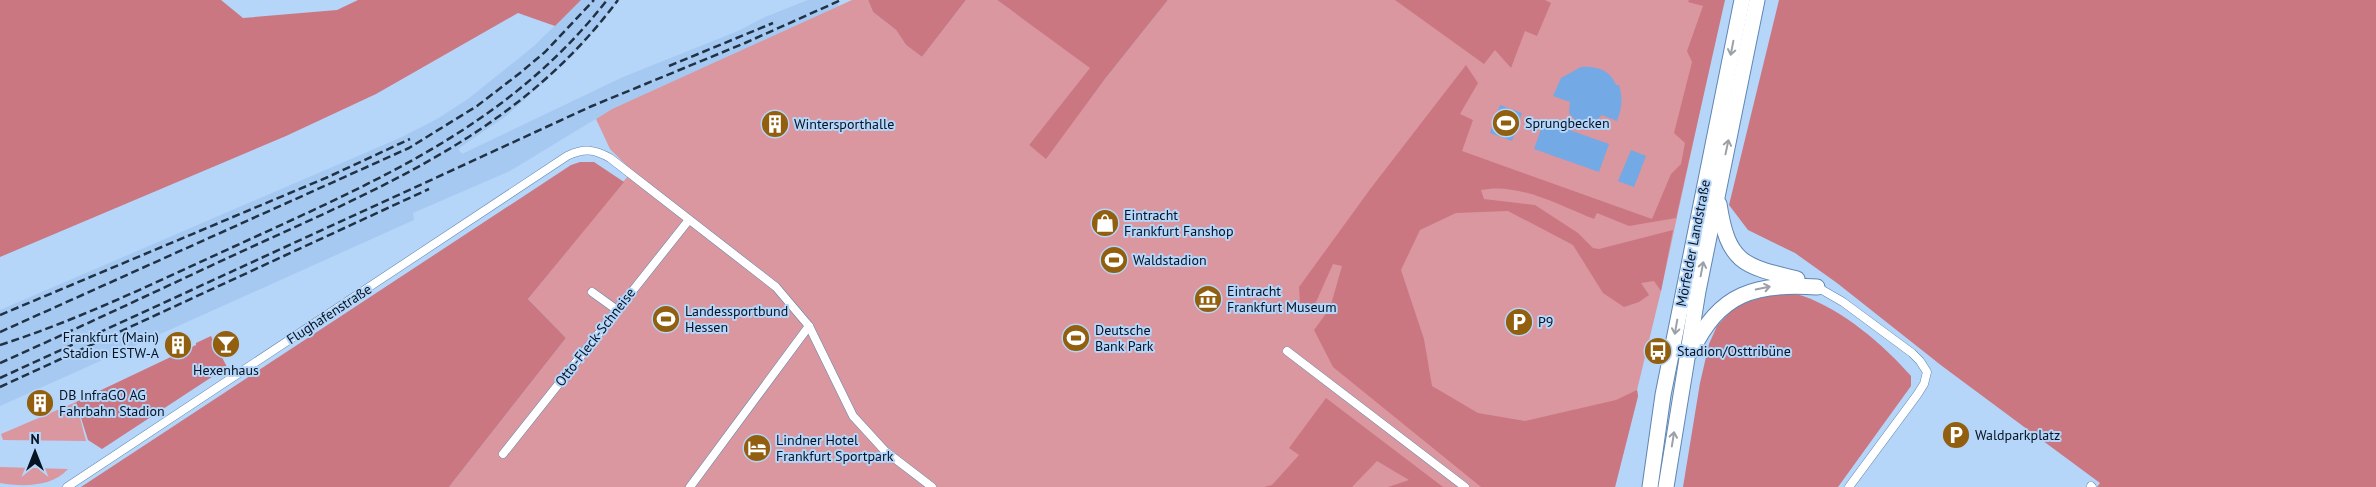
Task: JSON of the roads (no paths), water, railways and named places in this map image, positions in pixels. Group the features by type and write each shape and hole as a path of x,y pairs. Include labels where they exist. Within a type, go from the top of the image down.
{"highway":[{"name":"Mörfelder Landstraße","path":"1650,487 1663,395 1742,0"},
{"name":"Mörfelder Landstraße","path":"1666,487 1684,369 1757,0"},
{"path":"1717,195 1724,234 1739,257 1759,270 1797,279 1817,287"},
{"path":"1684,369 1696,343 1711,318 1737,298 1769,286 1817,287"},
{"path":"1641,487 1663,395"}],"street":[{"name":"Flughafenstraße","path":"67,487 567,156 588,149 595,150 610,158 688,220"},
{"name":"Otto-Fleck-Schneise","path":"503,454 688,220"},
{"path":"688,220 776,287 809,326 853,416 885,451 932,487"},
{"path":"1817,287 1843,302 1912,353 1927,372 1924,384 1917,395 1849,487"},
{"path":"592,292 617,310"},
{"path":"690,487 809,326"},
{"path":"1287,351 1464,487"}],"railway":[{"path":"0,332 409,148 477,106 520,73 545,52 594,0"},
{"path":"0,345 60,324 147,287 337,199 436,147 482,117 527,83 568,44 607,0"},
{"path":"0,363 351,201 449,149 495,119 539,85 580,45 618,0"},
{"path":"0,378 592,106 745,43 841,0"},
{"path":"669,66 773,23"},
{"path":"0,315 328,177 410,139"},
{"path":"0,387 429,189"}],"place":[{"name":"Sprungbecken","path":"1506,123"},
{"name":"Wintersporthalle","path":"775,124"},
{"name":"Eintracht Frankfurt Fanshop","path":"1105,223"},
{"name":"Waldstadion","path":"1114,260"},
{"name":"Eintracht Frankfurt Museum","path":"1208,299"},
{"name":"Landessportbund Hessen","path":"666,319"},
{"name":"P9","path":"1519,322"},
{"name":"Deutsche Bank Park","path":"1076,338"},
{"name":"Hexenhaus","path":"226,344"},
{"name":"Frankfurt (Main) Stadion ESTW-A","path":"178,345"},
{"name":"Stadion/Osttribüne","path":"1658,351"},
{"name":"DB InfraGO AG Fahrbahn Stadion","path":"40,403"},
{"name":"Waldparkplatz","path":"1956,435"},
{"name":"Lindner Hotel Frankfurt Sportpark","path":"757,448"}]}
